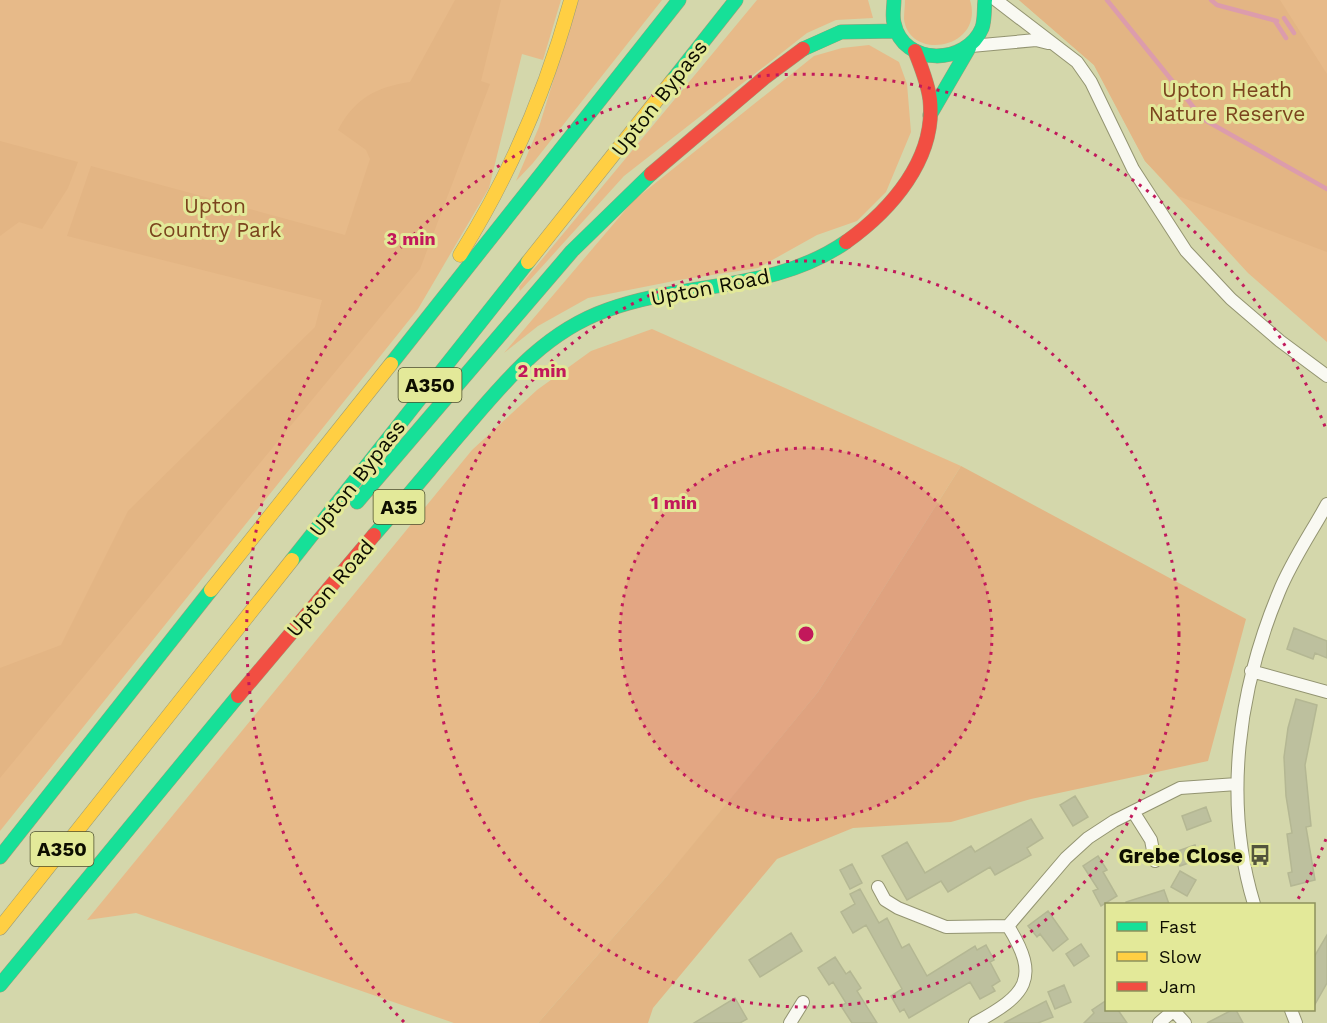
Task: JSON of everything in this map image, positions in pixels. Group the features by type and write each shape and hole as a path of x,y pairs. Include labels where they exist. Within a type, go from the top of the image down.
{"highway":[{"name":"A350","path":"395,358 478,228 507,176 524,141 547,78 571,0"},
{"name":"A350","path":"0,856 679,0"},
{"name":"Upton Bypass","path":"0,928 736,0"},
{"name":"Upton Road","path":"929,117 984,25 985,0"},
{"path":"891,3 896,31 915,51 942,58 970,47"},
{"name":"A350","path":"125,771 528,300 609,212 661,164 784,62 825,38 867,30 896,31"},
{"name":"Upton Road","path":"0,985 172,773 516,368 548,338 578,320 625,303 783,272 818,259 848,241 871,223 905,186 920,155 930,102 915,51"}],"street":[{"path":"996,0 1049,43 1077,62 1091,82 1133,169 1186,251 1231,299 1280,341 1327,376"},
{"path":"970,47 1036,40 1049,43"},
{"path":"1254,903 1240,833 1237,784 1241,726 1251,671 1279,591 1327,504"},
{"path":"1251,671 1327,692"},
{"path":"878,887 885,900 898,908 946,927 1008,926 1066,858 1088,838 1156,798 1180,788 1237,784"},
{"path":"1134,813 1151,840 1155,861"},
{"path":"975,1023 997,1011 1019,993 1027,975 1024,951 1008,926"},
{"path":"790,1023 803,1002"},
{"path":"1159,1023 1173,1011"},
{"path":"1175,1011 1185,1023"}],"green space":[{"name":"Upton Country Park","path":"0,0 561,0 543,60 522,54 489,188 418,309 0,831"},
{"path":"455,0 501,0 481,81 490,84 420,269 0,778 0,668 61,645 128,511 315,327 322,300 67,236 91,166 345,235 370,159 366,150 338,130 351,110 367,96 387,87 410,82"},
{"path":"578,0 662,0 533,163 516,181 539,127"},
{"path":"757,0 868,0 873,18 836,20 807,33 624,176 520,291 519,287"},
{"path":"905,0 970,0 972,17 967,30 957,39 944,44 931,45 919,41 909,33 904,19"},
{"name":"Upton Heath Nature Reserve","path":"1019,0 1327,0 1327,342 1248,273 1145,161 1094,65"},
{"name":"Upton Heath Nature Reserve","path":"1019,0 1280,0 1327,74 1327,252 1178,196 1145,161 1094,65"},
{"path":"869,45 899,62 907,84 911,132 886,192 857,221 817,235 758,268 679,280 588,298 538,326 504,353 633,201 814,56 842,48"},
{"path":"0,141 78,162 68,188 42,229 19,222 0,236"},
{"path":"652,329 961,466 818,692 675,867 538,1023 454,1023 136,913 87,920 472,450 537,390 591,351"},
{"path":"961,466 1246,619 1208,761 1031,799 951,822 853,828 777,859 653,1008 648,1023 538,1023 667,876 818,692"}],"building":[{"path":"1294,628 1327,641 1327,658 1315,653 1313,659 1287,649"},
{"path":"1296,699 1317,705 1305,765 1311,826 1306,827 1315,880 1291,886 1288,873 1292,872 1287,834 1292,833 1286,796 1284,757 1288,728"},
{"path":"1075,796 1088,817 1073,826 1060,805"},
{"path":"1206,807 1211,821 1187,830 1182,816"},
{"path":"1031,819 1043,838 1027,848 1031,855 995,875 990,867 948,892 941,881 907,900 882,856 907,842 925,873 971,846 975,852"},
{"path":"1195,845 1200,859 1180,866 1175,852"},
{"path":"1098,856 1107,870 1103,872 1117,896 1101,906 1093,891 1098,889 1083,866"},
{"path":"852,864 862,883 850,889 840,870"},
{"path":"1180,871 1196,880 1187,896 1171,887"},
{"path":"860,889 879,923 887,918 902,948 909,944 927,976 975,946 977,950 986,945 994,960 990,962 1000,981 992,986 995,991 980,999 970,982 909,1018 904,1009 900,1012 891,996 902,989 866,925 853,933 841,912 855,904 850,894"},
{"path":"1164,890 1169,903 1126,903"},
{"path":"1048,911 1068,939 1053,951 1040,934 1037,937 1028,926"},
{"path":"791,933 802,951 760,977 749,960"},
{"path":"1327,935 1327,983 1315,1004 1315,955"},
{"path":"1081,944 1089,956 1074,966 1066,954"},
{"path":"835,957 846,974 850,971 861,988 857,991 877,1023 852,1023 841,1006 846,1003 833,982 829,985 818,968"},
{"path":"1064,985 1071,1002 1055,1009 1048,992"},
{"path":"735,998 747,1019 740,1023 694,1023"},
{"path":"1046,1001 1053,1017 1038,1023 1004,1023"},
{"path":"1105,1001 1105,1011 1119,1011 1127,1023 1084,1023 1094,1013 1092,1010"},
{"path":"1230,1011 1237,1011 1243,1023 1207,1023"}],"waterway":[{"path":"1107,0 1203,119 1327,189"},
{"path":"1211,0 1217,5 1277,21"},
{"path":"1284,18 1294,33"},
{"path":"1275,21 1286,38"}],"traffic: fast":[{"path":"391,364 679,0"},
{"path":"672,81 736,0"},
{"path":"894,0 893,20 900,37 909,48 922,54 936,56 963,49 974,40 983,25 985,0"},
{"path":"803,49 841,32 896,31"},
{"path":"930,115 969,48"},
{"path":"357,502 572,251 651,174"},
{"path":"374,535 508,379 543,346 563,332 607,310 637,301 760,278 789,270 818,258 846,242"},
{"path":"292,560 528,262"},
{"path":"0,857 211,590"},
{"path":"0,985 238,696"}],"traffic: slow":[{"path":"460,255 495,194 525,132 550,67 571,0"},
{"path":"528,262 672,81"},
{"path":"211,590 391,364"},
{"path":"0,928 292,560"}],"traffic: jam":[{"path":"651,174 764,78 803,49"},
{"path":"846,242 879,215 894,199 918,162 926,143 930,122 930,100 915,51"},
{"path":"238,696 374,535"}],"place":[{"name":"Grebe Close","path":"1260,855"}]}
